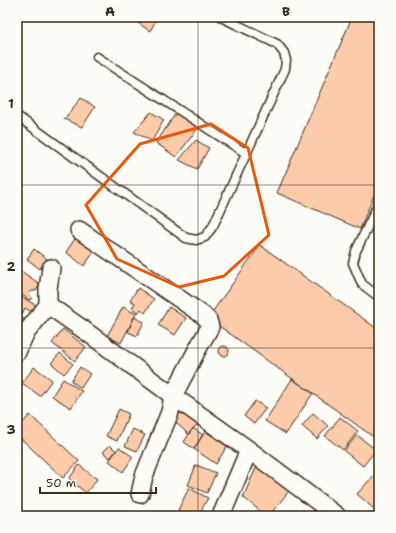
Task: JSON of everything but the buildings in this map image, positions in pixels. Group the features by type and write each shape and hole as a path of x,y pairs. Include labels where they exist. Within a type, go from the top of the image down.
{"street":[{"path":"79,230 203,315 208,320 210,327 196,350 173,396 170,412 144,476 140,494"},
{"path":"17,352 25,334 48,305 48,290 51,268"},
{"path":"48,305 249,450 337,516"},
{"path":"220,516 249,450"}],"lane":[{"path":"17,116 186,238 196,240 205,237 213,226 247,154 285,69 286,60 284,53 277,44 221,17"},
{"path":"97,57 247,154"},
{"path":"379,203 356,251 353,263 362,284 379,297"}],"highlighted area":[{"path":"211,124 248,148 269,235 224,276 179,287 117,259 86,205 140,144"}]}
